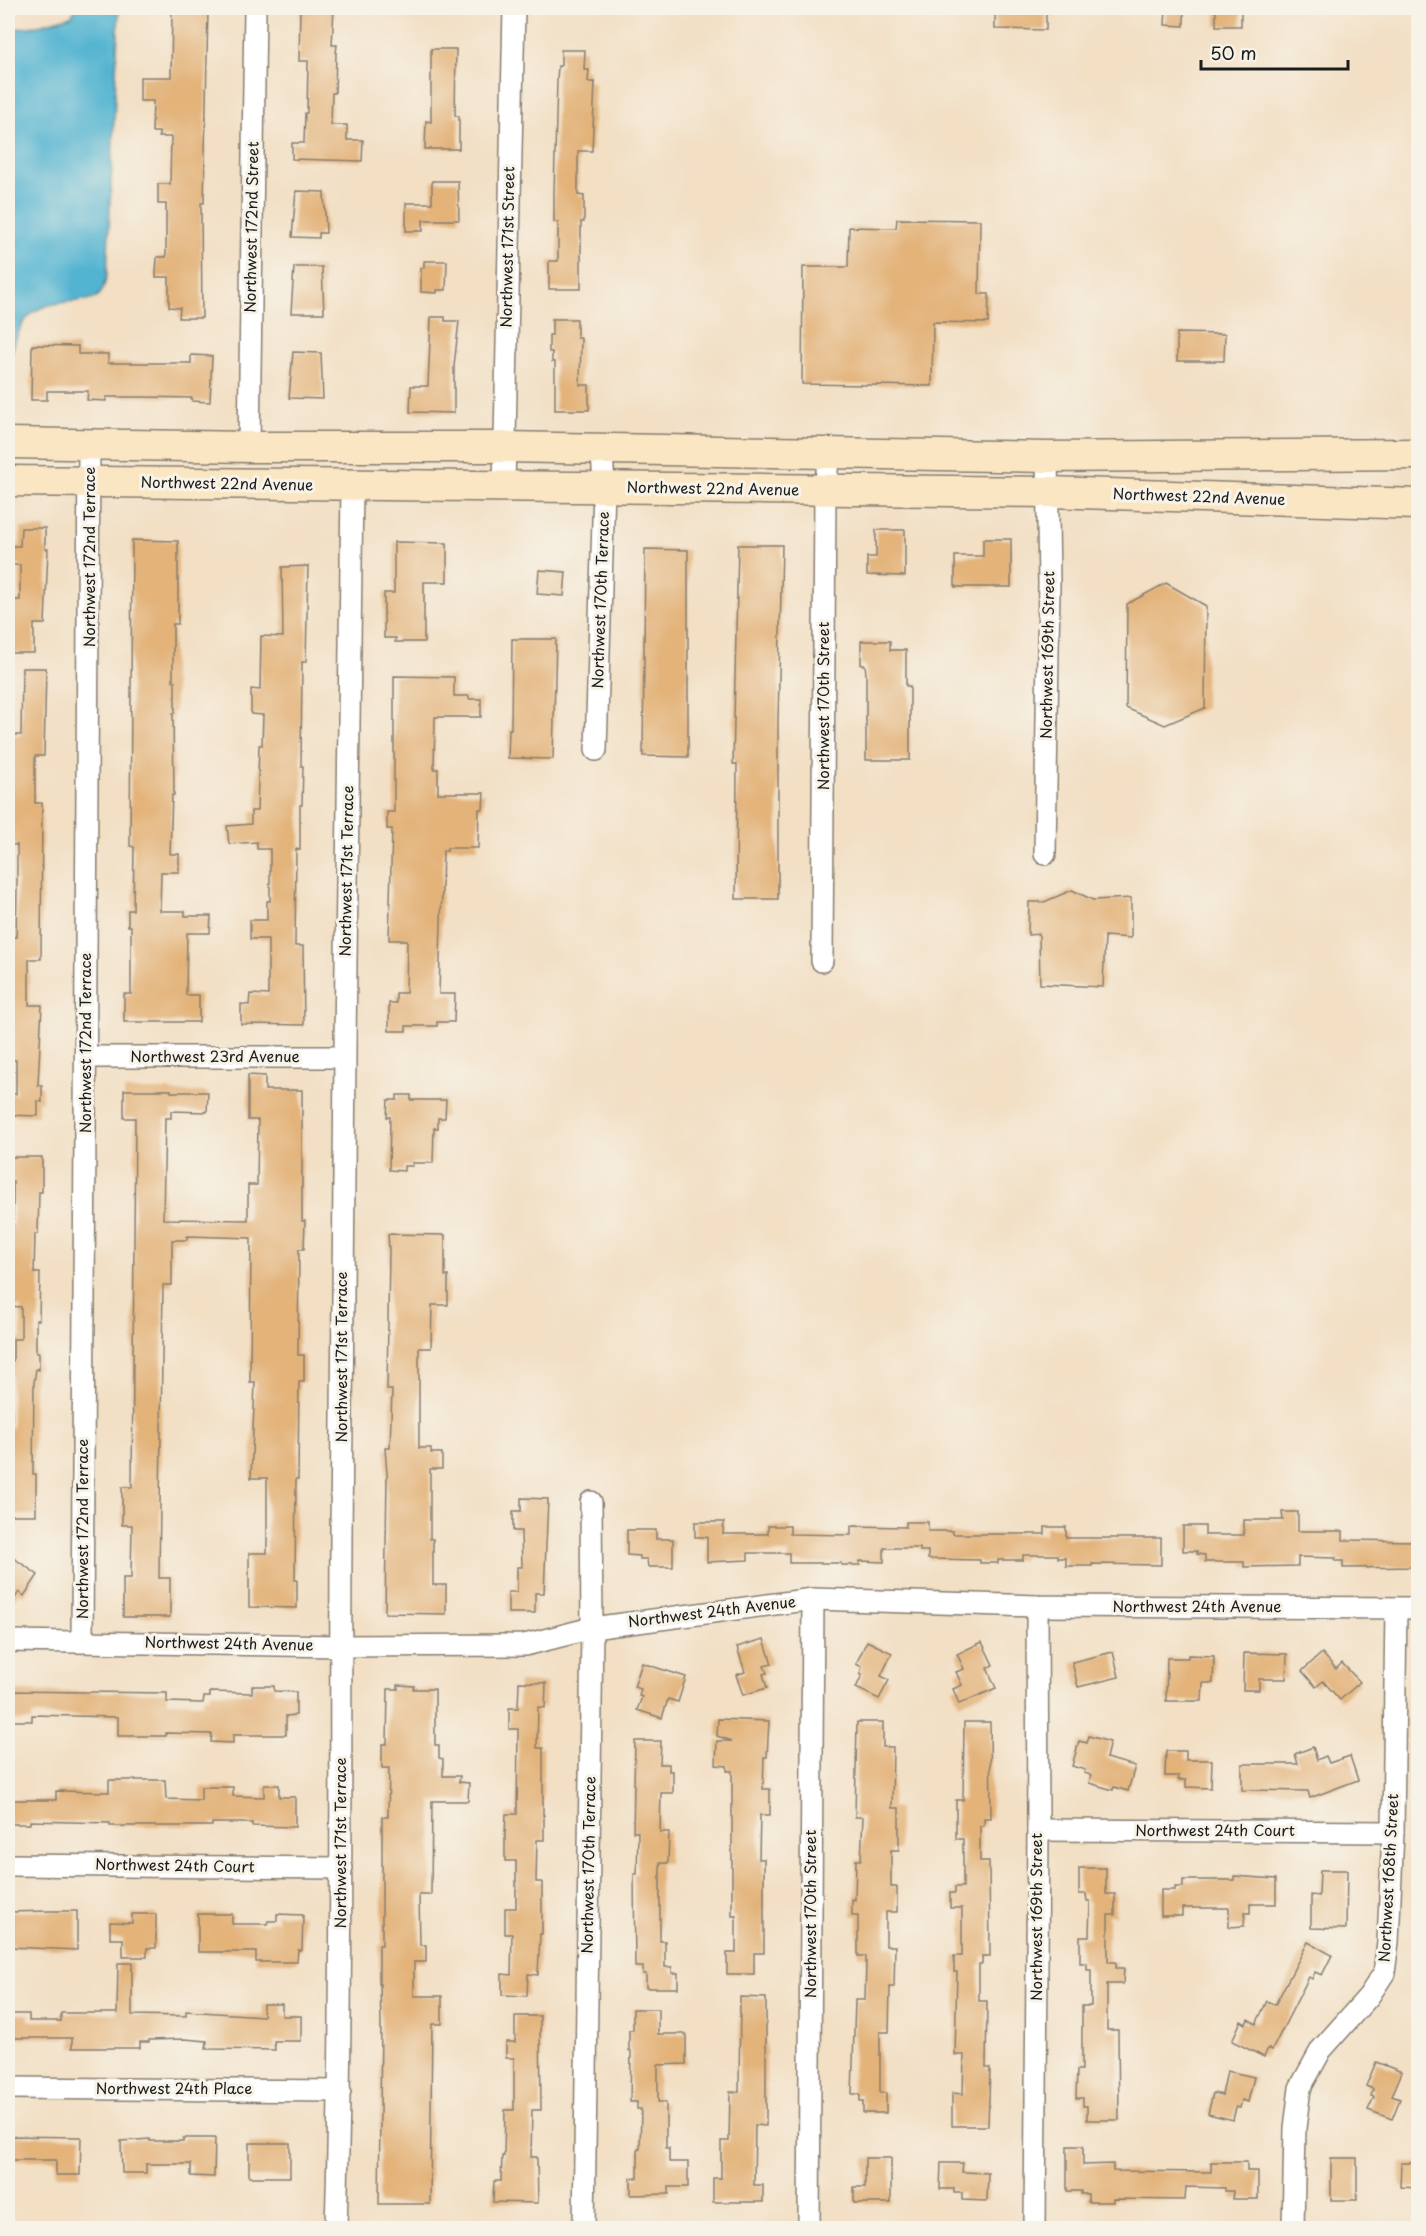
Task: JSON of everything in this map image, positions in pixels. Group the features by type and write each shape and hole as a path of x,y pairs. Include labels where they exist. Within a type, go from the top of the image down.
{"main road":[{"path":"8,443 249,447 503,447 1047,457 1419,454"},
{"name":"Northwest 22nd Avenue","path":"8,481 1049,492 1419,504"}],"street":[{"name":"Northwest 172nd Street","path":"249,447 255,8"},
{"name":"Northwest 171st Street","path":"504,486 503,447 514,8"},
{"name":"Northwest 172nd Terrace","path":"82,1641 91,482 89,444"},
{"name":"Northwest 170th Terrace","path":"596,750 604,488 602,450"},
{"name":"Northwest 170th Street","path":"822,961 825,490 829,452"},
{"name":"Northwest 169th Street","path":"1045,854 1049,583 1047,457"},
{"name":"Northwest 171st Terrace","path":"336,2229 342,1868 344,1057 352,485"},
{"name":"Northwest 23rd Avenue","path":"86,1057 344,1057"},
{"name":"Northwest 170th Terrace","path":"584,2229 592,1628 591,1502"},
{"name":"Northwest 170th Street","path":"808,2229 813,1599"},
{"name":"Northwest 24th Avenue","path":"8,1641 341,1646 525,1645 592,1628 813,1599 1037,1606 1419,1608"},
{"name":"Northwest 169th Street","path":"1035,2229 1037,1606"},
{"name":"Northwest 168th Street","path":"1293,2229 1294,2128 1300,2088 1322,2050 1369,1996 1384,1973 1388,1942 1393,1832 1396,1608"},
{"name":"Northwest 24th Court","path":"1038,1830 1393,1832"},
{"name":"Northwest 24th Court","path":"8,1865 342,1868"},
{"name":"Northwest 24th Place","path":"8,2088 340,2091"}],"water":[{"path":"77,8 119,8 107,275 100,294 95,298 54,304 33,313 18,332 8,367 8,30 36,26 71,16"}],"building":[{"path":"172,8 208,8 204,203 201,203 202,318 179,318 180,308 169,307 169,277 156,277 157,257 166,257 166,204 158,204 158,184 170,184 171,137 159,137 159,132 152,132 153,101 140,101 140,77 171,77"},
{"path":"300,8 334,8 332,45 337,45 331,125 347,125 347,140 363,140 362,161 292,159 292,143 304,143 305,113 307,113 308,61 299,61"},
{"path":"995,8 1046,8 1046,30 995,29"},
{"path":"1166,8 1184,8 1184,26 1165,25"},
{"path":"1216,8 1241,8 1241,26 1216,26"},
{"path":"431,49 456,49 455,116 459,116 459,149 425,149 426,121 431,122"},
{"path":"561,50 585,50 584,70 589,70 588,82 595,82 592,151 578,151 578,195 584,196 584,222 581,222 581,289 549,289 549,261 558,261 558,222 554,222 554,192 557,80 558,66 561,66"},
{"path":"432,181 458,181 459,220 423,220 423,231 406,231 406,203 432,203"},
{"path":"296,191 324,192 326,233 319,233 319,238 292,237"},
{"path":"897,219 980,220 979,294 989,294 988,323 933,322 932,386 802,384 803,267 848,267 849,227 896,228"},
{"path":"424,261 447,261 446,290 437,290 437,293 421,292 421,268 424,268"},
{"path":"294,267 322,267 324,313 291,313"},
{"path":"431,317 445,317 445,321 459,321 454,366 454,413 410,412 411,386 428,386"},
{"path":"552,319 577,319 577,338 581,338 580,385 589,385 589,410 555,410 555,362 552,362 552,352 549,352"},
{"path":"1177,333 1225,334 1224,361 1177,361"},
{"path":"32,345 78,346 78,354 108,354 108,363 191,363 191,355 212,356 210,402 192,401 192,398 145,397 106,397 106,401 87,400 88,391 47,391 47,400 31,400"},
{"path":"293,352 321,353 323,399 289,398"},
{"path":"21,528 45,528 45,549 48,549 45,624 34,624 34,653 8,653 8,600 20,600 20,565 9,565 9,546 20,546"},
{"path":"876,530 905,530 905,576 867,575 867,557 876,557"},
{"path":"983,539 1011,539 1011,587 955,587 955,556 983,556"},
{"path":"132,540 178,541 178,624 173,624 174,795 172,795 170,854 179,854 179,872 161,872 160,911 185,911 185,916 211,916 210,933 187,933 186,995 199,995 199,1022 124,1022 124,994 131,994 131,926 128,926 128,910 133,910 134,847 130,846"},
{"path":"394,542 447,543 447,582 424,582 424,642 395,642 396,638 384,638 384,593 394,593"},
{"path":"738,545 782,545 778,722 778,899 736,899 737,764 733,764"},
{"path":"645,549 688,550 688,757 643,756"},
{"path":"308,566 306,662 302,662 301,766 303,766 300,850 296,849 295,946 303,946 304,1025 241,1024 241,1004 249,1005 250,994 268,995 268,939 250,939 250,920 267,920 267,901 270,901 270,849 257,849 257,842 229,844 227,826 251,824 251,811 257,811 259,745 262,745 263,715 251,714 251,689 260,690 261,636 283,637 282,567"},
{"path":"539,570 566,572 564,596 537,594"},
{"path":"1166,583 1206,606 1205,708 1165,725 1126,708 1127,604"},
{"path":"512,639 556,639 553,759 508,758 509,729 511,729"},
{"path":"861,641 890,641 890,650 906,650 906,686 910,686 910,760 866,760 866,674 865,665 861,665"},
{"path":"22,668 46,668 44,756 35,756 35,803 42,803 41,959 29,959 29,1005 42,1005 38,1085 42,1085 42,1102 38,1101 38,1116 8,1115 8,1093 16,1094 16,1060 8,1060 8,1017 12,1017 12,979 8,979 8,937 16,937 17,845 8,845 10,776 8,776 8,754 11,754 11,735 21,735"},
{"path":"394,676 454,677 454,696 481,699 481,717 435,717 434,769 438,769 438,793 484,793 483,809 479,809 478,848 447,848 447,851 443,851 439,994 455,994 454,1022 437,1022 437,1026 406,1026 406,1031 389,1031 389,1003 396,1003 396,993 406,993 407,940 389,940 392,829 387,829 387,812 394,812"},
{"path":"1072,890 1093,900 1131,898 1131,938 1105,936 1103,987 1040,984 1039,934 1028,935 1029,902 1044,902"},
{"path":"248,1075 265,1076 265,1090 302,1090 302,1221 305,1221 304,1249 299,1249 298,1355 304,1355 304,1382 299,1382 295,1580 297,1580 297,1608 249,1607 249,1553 267,1553 267,1478 251,1478 255,1382 250,1382 251,1238 187,1236 187,1240 172,1240 172,1285 163,1285 159,1578 170,1578 170,1617 123,1617 123,1578 131,1578 132,1525 122,1525 122,1487 132,1487 135,1118 124,1118 124,1090 208,1092 207,1112 171,1111 171,1118 165,1118 163,1219 248,1220 248,1185 257,1185 258,1120 248,1120"},
{"path":"397,1095 411,1095 411,1100 446,1100 445,1118 438,1118 438,1128 434,1128 433,1163 412,1163 413,1166 404,1166 404,1171 389,1170 388,1100 397,1100"},
{"path":"8,1157 42,1157 42,1192 39,1192 34,1273 40,1273 39,1320 36,1320 36,1353 39,1353 39,1370 36,1369 34,1383 33,1474 36,1474 36,1515 8,1515 8,1428 12,1428 11,1361 13,1361 13,1339 21,1339 21,1307 8,1306 8,1226 13,1226 13,1181 8,1181"},
{"path":"388,1234 445,1235 448,1305 432,1305 431,1348 419,1348 419,1448 431,1448 431,1453 442,1453 442,1469 430,1469 430,1539 433,1539 433,1585 446,1585 446,1614 385,1613 387,1474 385,1448 390,1448 392,1390 387,1390"},
{"path":"521,1498 548,1499 544,1593 535,1593 535,1613 508,1613 508,1592 517,1592 517,1567 522,1567 521,1531 513,1531 513,1511 521,1511"},
{"path":"1282,1512 1298,1512 1298,1531 1343,1531 1343,1540 1419,1541 1419,1567 1343,1568 1343,1561 1335,1561 1336,1558 1298,1557 1298,1566 1244,1567 1244,1562 1205,1562 1205,1555 1197,1554 1197,1551 1183,1551 1183,1526 1205,1526 1205,1535 1244,1535 1244,1520 1283,1520"},
{"path":"695,1522 724,1522 723,1534 768,1534 768,1526 790,1526 790,1534 851,1535 851,1526 906,1527 906,1522 928,1522 928,1531 953,1531 953,1534 1045,1534 1045,1527 1066,1527 1066,1538 1161,1538 1161,1565 1066,1566 1066,1558 1058,1558 1058,1555 1023,1555 1023,1560 980,1563 980,1560 928,1559 928,1551 920,1551 920,1548 884,1548 884,1562 860,1561 860,1565 789,1563 789,1553 748,1553 748,1560 707,1562 707,1537 695,1537"},
{"path":"627,1530 656,1530 656,1539 673,1539 673,1567 648,1567 647,1559 627,1555"},
{"path":"8,1554 38,1575 24,1596 19,1592 8,1608"},
{"path":"764,1639 772,1664 764,1666 767,1673 763,1674 767,1688 743,1695 736,1675 745,1672 737,1647"},
{"path":"867,1641 892,1653 881,1676 889,1680 879,1699 856,1688 862,1675 860,1674 862,1667 856,1664"},
{"path":"982,1642 993,1665 987,1668 996,1688 959,1704 953,1689 962,1685 956,1672 964,1669 957,1654"},
{"path":"1113,1652 1119,1677 1078,1687 1072,1662"},
{"path":"1244,1653 1287,1654 1286,1679 1259,1679 1259,1690 1243,1690"},
{"path":"1322,1653 1336,1669 1342,1663 1360,1682 1340,1700 1323,1681 1316,1687 1302,1671"},
{"path":"1188,1655 1214,1656 1213,1683 1203,1683 1202,1701 1166,1701 1167,1658 1188,1658"},
{"path":"642,1663 686,1677 678,1702 668,1699 662,1718 637,1710 642,1697 639,1696 641,1689 634,1687"},
{"path":"519,1682 546,1683 545,1708 538,1707 537,1748 543,1748 544,1840 537,1840 536,1882 542,1882 542,1934 540,1934 538,1975 528,1974 527,1996 502,1995 502,1974 511,1975 512,1934 505,1934 505,1908 516,1908 516,1861 505,1861 505,1834 506,1814 517,1814 518,1729 509,1729 509,1708 518,1708"},
{"path":"398,1685 414,1686 413,1689 435,1689 435,1745 439,1745 439,1758 443,1759 443,1776 460,1776 459,1782 469,1783 468,1801 432,1801 431,1895 419,1895 420,1945 426,1945 426,1962 414,1962 414,1996 442,1996 442,2024 432,2024 430,2204 379,2204 381,2024 379,1945 382,1945 382,1817 388,1817 389,1768 382,1768 382,1744 387,1744 388,1689 398,1689"},
{"path":"252,1686 274,1686 274,1691 296,1692 296,1715 286,1716 286,1735 233,1735 233,1743 211,1742 212,1734 166,1733 166,1736 118,1736 118,1717 32,1715 32,1721 8,1721 8,1691 167,1693 167,1702 203,1703 204,1697 210,1697 210,1692 252,1693"},
{"path":"718,1719 769,1721 767,1757 764,1757 763,1789 770,1789 770,1815 760,1815 759,1859 764,1859 764,1953 754,1953 754,1974 727,1974 727,1953 736,1953 736,1916 732,1916 732,1771 727,1771 727,1766 716,1765 717,1741 732,1741 717,1736"},
{"path":"857,1722 883,1722 883,1747 893,1747 892,1808 899,1808 899,1850 891,1850 891,1887 897,1887 897,1912 886,1912 886,1946 895,1946 894,1987 890,1987 889,2032 880,2032 880,2093 886,2093 886,2113 863,2113 863,2101 860,2101 860,2094 852,2094 855,2000 865,2000 866,1963 866,1956 858,1956 858,1916 852,1916 852,1899 855,1900 856,1860 861,1860 863,1817 855,1817"},
{"path":"964,1722 990,1722 991,1818 984,1818 984,1826 980,1826 980,1861 989,1861 990,1956 982,1956 982,1964 979,1964 979,2001 987,2001 986,2068 990,2068 988,2126 952,2126 952,2093 963,2094 964,2055 955,2055 957,1972 954,1972 954,1956 962,1956 962,1908 950,1908 950,1893 955,1893 955,1887 963,1887 963,1839 956,1839 956,1800 963,1800"},
{"path":"1089,1736 1110,1742 1106,1758 1135,1766 1128,1791 1114,1787 1113,1790 1089,1783 1091,1775 1084,1773 1085,1770 1072,1766 1079,1741 1087,1743"},
{"path":"635,1741 661,1741 660,1764 669,1764 669,1771 673,1771 673,1793 661,1793 660,1832 669,1832 668,1863 660,1863 660,1941 665,1941 665,1967 672,1967 672,1973 678,1973 678,1988 646,1988 646,1974 643,1974 643,1967 635,1967 634,1874 637,1874 638,1832 633,1832"},
{"path":"1313,1747 1317,1760 1326,1756 1329,1763 1350,1756 1358,1780 1310,1798 1308,1791 1242,1790 1242,1764 1298,1764 1295,1754"},
{"path":"1166,1751 1186,1751 1186,1760 1212,1760 1211,1788 1186,1787 1186,1780 1178,1780 1179,1776 1165,1776"},
{"path":"109,1780 165,1780 166,1799 201,1800 201,1787 233,1787 233,1796 264,1797 264,1785 279,1785 279,1797 295,1797 295,1827 252,1826 252,1823 212,1823 212,1826 110,1826 110,1823 30,1821 30,1824 8,1824 8,1800 56,1800 56,1791 109,1792"},
{"path":"1079,1868 1106,1868 1106,1894 1115,1894 1115,1915 1108,1915 1108,1962 1116,1962 1116,1968 1124,1968 1123,1984 1107,1984 1107,2030 1118,2030 1119,2120 1087,2120 1087,2106 1083,2106 1083,2098 1076,2098 1077,2070 1082,2070 1082,2006 1091,2006 1091,1970 1087,1970 1087,1963 1080,1963 1080,1937 1089,1937 1090,1901 1087,1901 1086,1894 1079,1894"},
{"path":"1320,1870 1347,1870 1346,1929 1311,1928 1311,1895 1319,1896"},
{"path":"1234,1876 1276,1879 1276,1904 1250,1904 1250,1913 1245,1913 1244,1926 1229,1927 1229,1908 1182,1908 1182,1916 1161,1916 1161,1890 1175,1890 1175,1887 1183,1887 1183,1880 1234,1880"},
{"path":"77,1911 77,1950 9,1947 8,1912"},
{"path":"132,1914 156,1914 156,1948 147,1948 147,1957 123,1957 123,1939 110,1939 110,1922 132,1923"},
{"path":"198,1914 232,1914 232,1924 267,1924 268,1921 277,1921 277,1914 303,1915 302,1950 298,1950 297,1962 256,1962 256,1952 198,1952"},
{"path":"1308,1942 1332,1955 1322,1975 1315,1972 1312,1979 1309,1977 1272,2050 1268,2048 1264,2057 1232,2041 1241,2021 1246,2024 1248,2019 1256,2024 1267,2001 1275,2005"},
{"path":"118,1963 132,1963 132,2015 186,2016 186,2011 263,2016 263,2004 282,2004 282,2016 301,2016 301,2041 274,2041 275,2050 206,2049 207,2041 185,2039 149,2040 149,2042 140,2042 140,2048 72,2048 72,2038 8,2038 8,2014 29,2014 29,2021 61,2021 61,2013 117,2013"},
{"path":"740,1997 766,1998 766,2126 755,2125 754,2185 763,2185 763,2202 713,2202 713,2178 721,2178 721,2141 729,2141 730,2092 739,2092"},
{"path":"633,2009 658,2009 658,2034 686,2034 686,2064 658,2065 658,2102 666,2102 666,2148 669,2148 669,2162 688,2162 688,2187 669,2187 669,2194 631,2195 631,2178 638,2178 641,2109 637,2109 637,2102 630,2102 629,2030 633,2030"},
{"path":"515,2016 540,2016 541,2110 532,2110 531,2157 537,2157 538,2203 493,2202 494,2181 501,2181 505,2110 514,2110 514,2058 506,2058 506,2042 515,2042"},
{"path":"1376,2062 1402,2072 1392,2096 1400,2099 1392,2119 1368,2110 1374,2097 1371,2096 1373,2089 1366,2086"},
{"path":"1227,2071 1254,2077 1248,2102 1242,2100 1240,2108 1236,2107 1233,2120 1208,2114 1213,2093 1222,2095"},
{"path":"8,2136 81,2137 80,2175 56,2175 56,2160 8,2160"},
{"path":"183,2138 215,2138 214,2177 191,2176 191,2164 146,2164 146,2173 122,2173 121,2141 150,2139 150,2141 183,2141"},
{"path":"249,2143 290,2143 290,2177 249,2177"},
{"path":"1067,2146 1083,2146 1083,2165 1113,2164 1113,2171 1211,2172 1211,2162 1247,2162 1247,2171 1258,2171 1258,2199 1232,2199 1233,2191 1225,2191 1225,2188 1186,2187 1185,2200 1113,2199 1113,2202 1088,2202 1088,2194 1081,2194 1081,2191 1067,2191"},
{"path":"865,2158 891,2158 891,2203 854,2203 854,2187 865,2187"},
{"path":"1331,2158 1357,2158 1357,2200 1331,2200"},
{"path":"941,2163 963,2163 962,2172 988,2173 987,2201 962,2200 962,2193 954,2193 954,2189 940,2189"},
{"path":"1401,2163 1419,2163 1419,2188 1400,2187"}]}
